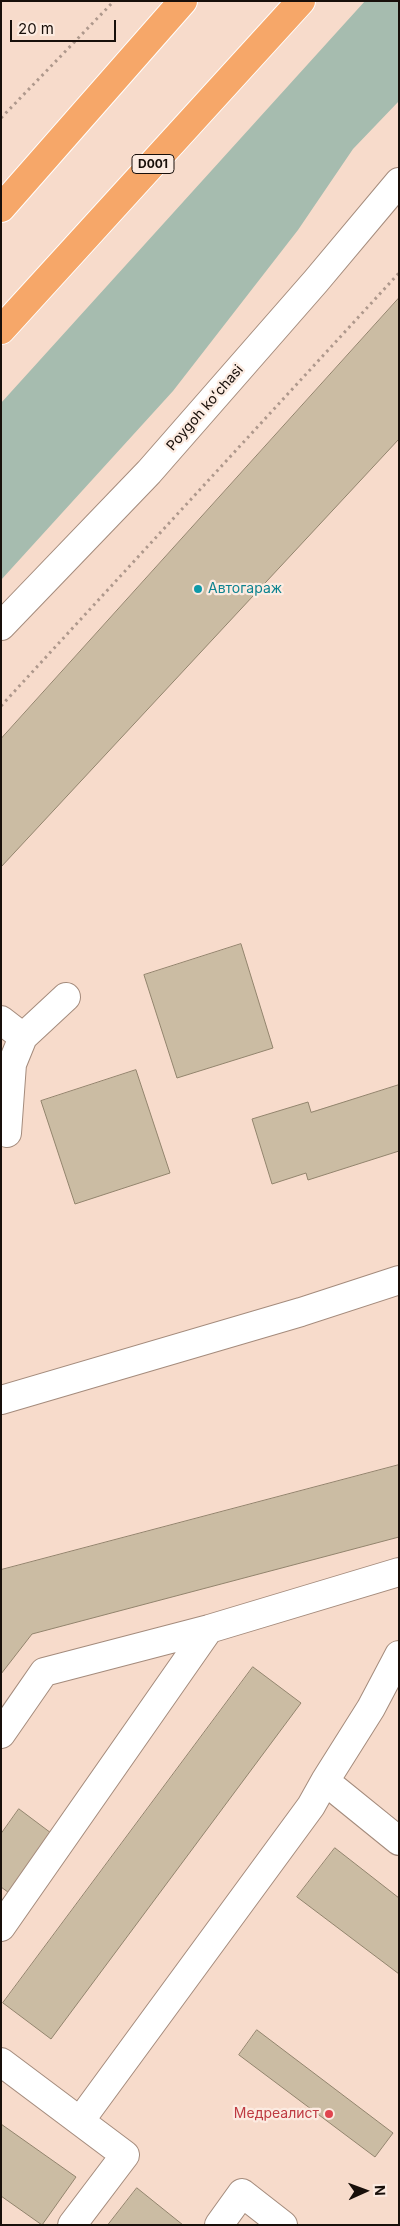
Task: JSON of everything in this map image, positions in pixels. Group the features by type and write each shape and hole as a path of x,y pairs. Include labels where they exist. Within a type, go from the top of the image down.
{"highway":[{"path":"1,208 183,1"},
{"name":"D001","path":"2,326 301,1"}],"street":[{"name":"Poygoh koʻchasi","path":"1,626 149,472 316,281 399,182"},
{"path":"7,1134 12,1064 23,1037 66,997"},
{"path":"1,1020 23,1037"},
{"path":"1,1400 301,1312 399,1280"},
{"path":"1,1734 44,1672 209,1628 399,1572"},
{"path":"1,1927 209,1628"},
{"path":"80,2121 311,1806 371,1708 399,1655"},
{"path":"325,1781 399,1840"},
{"path":"1,2062 125,2155 72,2225"},
{"path":"219,2225 242,2193 283,2225"}],"path":[{"path":"1,118 114,1"},
{"path":"1,706 399,273"}],"green space":[{"path":"365,1 399,1 399,101 353,149 298,230 173,391 1,580 1,403"}],"building":[{"name":"Автогараж","path":"399,298 399,439 1,867 1,739"},
{"path":"241,944 273,1048 177,1078 144,975"},
{"path":"136,1070 170,1173 75,1204 41,1101"},
{"path":"399,1085 399,1151 308,1180 306,1173 272,1184 252,1119 308,1102 311,1112"},
{"path":"399,1465 399,1537 32,1634 1,1674 1,1570"},
{"path":"253,1667 301,1703 51,2039 3,2003"},
{"path":"19,1809 55,1836 12,1895 1,1887 1,1834"},
{"path":"335,1848 399,1898 399,1974 297,1897"},
{"path":"257,2030 393,2133 375,2157 239,2055"},
{"path":"1,2124 76,2177 42,2225 1,2196"},
{"path":"137,2188 183,2225 108,2225"}],"place":[{"name":"Автогараж","path":"198,589"},
{"name":"Медреалист","path":"329,2114"}]}
